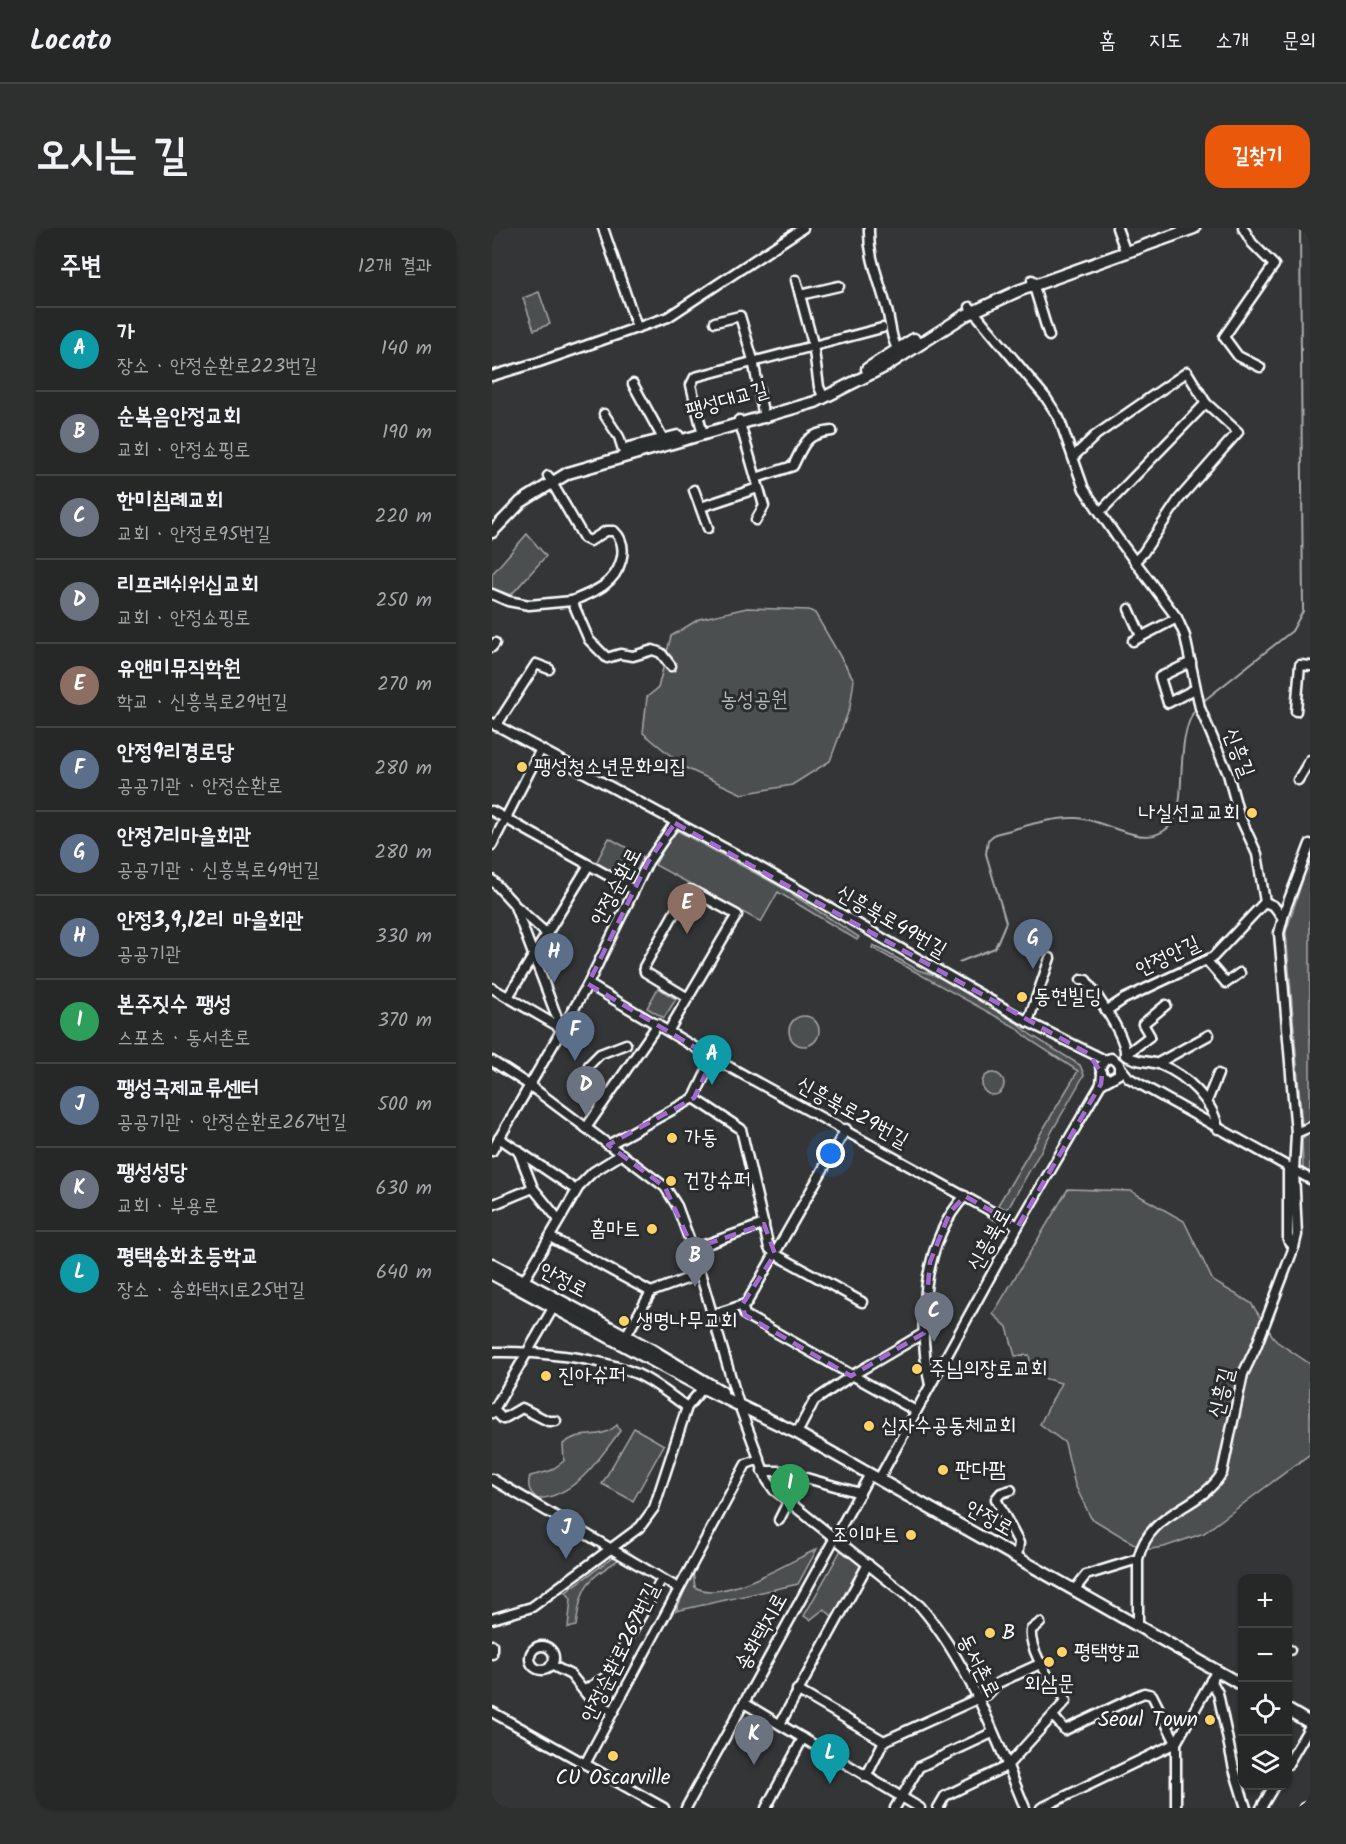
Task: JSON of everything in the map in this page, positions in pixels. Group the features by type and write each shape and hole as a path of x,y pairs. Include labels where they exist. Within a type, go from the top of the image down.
{"main road":[{"name":"팽성대교길","path":"493,525 525,490 576,464 739,422 822,395 971,309 1033,283 1180,228"},
{"path":"1125,250 1194,228"},
{"name":"안정로","path":"492,1264 521,1286"},
{"name":"안정로","path":"492,1274 556,1303 710,1382 739,1405"},
{"name":"안정로","path":"623,1339 703,1388 798,1433 1075,1589 1214,1675 1238,1683"},
{"path":"1292,1713 1310,1725"}],"street":[{"path":"603,228 637,327"},
{"path":"492,376 668,316 803,228"},
{"path":"869,228 873,268 898,352"},
{"path":"1117,228 1125,250"},
{"path":"1243,228 1252,243 1274,265 1224,337 1238,356 1260,367"},
{"path":"796,280 813,344 822,395"},
{"path":"1033,283 1049,336"},
{"path":"800,295 839,286"},
{"path":"971,309 981,318 1046,398 1059,418 1084,489 1177,618 1137,638 1129,609"},
{"path":"715,322 740,316 753,360 763,415"},
{"path":"702,432 692,381 702,374 882,328"},
{"path":"1073,457 1096,435 1187,372 1206,403 1238,432 1179,499 1143,553 1135,561"},
{"path":"633,384 665,442"},
{"path":"1101,511 1206,403"},
{"path":"604,414 624,452"},
{"path":"739,422 764,506 756,520"},
{"path":"756,478 793,466 806,440 817,433 832,431"},
{"path":"492,594 508,601 529,605 572,601 605,585 621,562 623,547 614,531 606,531 590,541 584,538 550,478"},
{"path":"701,507 759,488"},
{"path":"694,490 708,528"},
{"path":"572,601 589,640 607,658 620,654 633,656 653,650 660,653 671,666"},
{"name":"신흥길","path":"1177,618 1185,636 1199,706 1228,774 1239,815 1257,854 1265,902"},
{"path":"1191,662 1160,677 1168,703 1195,689"},
{"path":"549,669 536,664 494,724 675,823"},
{"path":"1296,711 1300,665 1310,666"},
{"path":"492,845 540,750"},
{"path":"1298,780 1310,760"},
{"path":"492,811 634,890"},
{"name":"안정순환로","path":"492,1150 588,984 634,890 675,823"},
{"name":"신흥북로49번길","path":"675,823 754,864 1028,1022 1089,1054 1105,1060 1112,1058 1119,1064"},
{"path":"1288,1167 1296,1133 1279,949 1282,917 1310,844"},
{"path":"508,997 589,865"},
{"path":"492,880 547,934"},
{"path":"669,1030 688,998 737,915 691,890 686,892 644,966 645,972 688,998"},
{"path":"1265,902 1274,906 1282,917"},
{"name":"안정안길","path":"1106,1011 1124,999 1207,961 1234,937 1265,902"},
{"path":"514,904 561,1028"},
{"path":"1028,1022 1050,958"},
{"path":"1207,961 1226,983 1240,973"},
{"path":"1081,980 1086,980 1125,1047 1125,1054 1113,1078"},
{"name":"신흥북로29번길","path":"588,984 713,1058 846,1129 1018,1226"},
{"path":"492,988 561,1028"},
{"name":"안정안길","path":"1125,1054 1150,1036 1143,1024 1166,1005"},
{"path":"586,1128 658,1024"},
{"path":"1158,1063 1209,1035"},
{"path":"589,1065 600,1054 626,1044"},
{"path":"1089,1054 1101,1071 1113,1078"},
{"path":"1125,1054 1137,1062 1158,1063 1180,1075 1207,1101 1216,1114 1218,1129"},
{"path":"608,1145 694,1098 713,1058"},
{"path":"1105,1060 1101,1071 1101,1084 1113,1078 1129,1078"},
{"name":"동서촌로","path":"492,1062 530,1085 664,1187 677,1206 693,1249 734,1381 739,1405 762,1471 774,1490 920,1606 937,1627 976,1699 1025,1808"},
{"path":"1119,1064 1129,1078 1310,1179"},
{"path":"1207,1101 1218,1074"},
{"name":"신흥북로","path":"874,1477 916,1411 1018,1226 1101,1084"},
{"path":"694,1098 741,1129 769,1248 775,1254 862,1302"},
{"path":"1296,1133 1310,1127"},
{"path":"712,1315 746,1304 846,1129"},
{"path":"500,1138 576,1190"},
{"path":"518,1150 533,1188 559,1220"},
{"path":"521,1286 576,1190 593,1172 622,1154"},
{"name":"신흥길","path":"1138,1558 1142,1545 1156,1525 1177,1508 1207,1492 1222,1473 1243,1374 1256,1347 1294,1246 1288,1240 1288,1167"},
{"path":"492,1205 533,1188"},
{"path":"930,1385 924,1333 930,1262 950,1212 965,1196"},
{"path":"693,1249 764,1224"},
{"path":"550,1237 651,1292"},
{"path":"623,1339 651,1292 700,1274"},
{"path":"556,1303 493,1411 503,1419 522,1408 548,1421 556,1421"},
{"path":"742,1305 745,1315 916,1411"},
{"path":"798,1433 814,1401 851,1376 924,1333"},
{"path":"492,1352 528,1351 614,1365 639,1375 687,1407"},
{"path":"492,1619 512,1615 532,1607 597,1561 611,1548 628,1539 640,1527 654,1508 687,1407 703,1388"},
{"path":"678,1588 746,1464 757,1460"},
{"path":"762,1471 781,1471 860,1493"},
{"name":"송화택지로","path":"686,1808 834,1538 860,1493 874,1477"},
{"name":"안정순환로267번길","path":"492,1479 678,1588 585,1764"},
{"path":"1011,1490 1002,1493 996,1499 1018,1543 1017,1557"},
{"path":"779,1520 788,1502"},
{"path":"1075,1589 1086,1575 1138,1558 1138,1626"},
{"path":"780,1724 868,1563"},
{"path":"585,1690 606,1677 659,1584"},
{"path":"938,1808 945,1796 1007,1766 1066,1701 1030,1639 1031,1630 1040,1623"},
{"path":"492,1645 492,1654"},
{"path":"866,1777 884,1741 992,1692 998,1683 1042,1663"},
{"path":"551,1665 571,1675 591,1700 613,1712"},
{"path":"1041,1808 1176,1743 1214,1675"},
{"path":"1214,1675 1234,1769 1246,1808"},
{"path":"797,1690 884,1741"},
{"path":"1053,1716 1065,1730 1137,1695 1148,1693 1154,1698 1176,1743 1176,1808"},
{"path":"744,1703 920,1808"},
{"path":"492,1712 664,1808"},
{"path":"1292,1756 1310,1725"},
{"path":"895,1808 919,1767 992,1733"},
{"path":"766,1808 803,1738"},
{"path":"1261,1808 1271,1790"},
{"path":"1304,1808 1310,1806"}],"highlighted area":[{"path":"675,823 1089,1054 1102,1074 1101,1084 1018,1226 965,1196 950,1212 930,1262 924,1333 851,1376 745,1315 742,1305 775,1254 764,1224 693,1249 665,1187 608,1145 694,1098 713,1058 588,984 648,862"}],"green space":[{"path":"539,292 550,324 534,330 523,298"},
{"path":"527,534 546,556 511,595 492,588 492,574"},
{"name":"농성공원","path":"747,608 809,610 815,613 854,680 850,707 830,761 792,785 742,794 686,768 643,733 647,697 658,688 671,636 699,619"},
{"path":"678,831 781,887 859,937 857,940 778,892 761,922 655,865 672,834"},
{"path":"609,838 644,857 631,882 596,863"},
{"path":"1310,857 1310,1172 1303,1169 1302,1140 1307,1134 1302,1125 1286,932"},
{"path":"873,945 918,970 938,976 1017,1023 1031,1035 1080,1065 1084,1075 1009,1207 1005,1209 998,1205 1078,1071 1030,1040 1017,1028 872,948"},
{"path":"658,988 676,999 664,1018 647,1008"},
{"path":"804,1016 815,1020 819,1031 815,1042 804,1046 793,1042 789,1031 793,1020"},
{"path":"993,1073 1001,1076 1004,1084 1001,1092 993,1095 985,1092 982,1084 985,1076"},
{"path":"1068,1189 1131,1191 1184,1221 1213,1281 1251,1303 1276,1341 1310,1364 1310,1454 1204,1533 1164,1547 1144,1550 1091,1518 1075,1485 1065,1443 1040,1424 1061,1383 1032,1375 1029,1355 1015,1356 1007,1327 993,1314"},
{"path":"617,1425 620,1431 595,1464 575,1483 552,1496 538,1499 533,1494 529,1486 530,1476 550,1471 564,1461 563,1444 577,1437 603,1433"},
{"path":"634,1428 664,1445 633,1501 602,1484"},
{"path":"817,1549 798,1584 676,1611 693,1571 695,1587 707,1591 722,1590 756,1579"},
{"path":"841,1550 862,1565 834,1618 824,1609 810,1620 804,1616"},
{"path":"616,1555 621,1558 600,1572 588,1584 581,1600 576,1626 568,1628 571,1599 566,1592"}],"waterway":[{"path":"1201,703 1292,631 1303,611 1300,228"},
{"path":"959,962 995,948 1006,922 986,854 988,840 995,834 1066,818 1088,820 1140,836 1163,831 1173,822 1177,812 1185,735 1197,707"}],"place":[{"name":"팽성청소년문화의집","path":"522,767"},
{"name":"나실선교교회","path":"1252,813"},
{"name":"유앤미뮤직학원","path":"687,934"},
{"name":"안정7리마을회관","path":"1033,969"},
{"name":"안정3,9,12리 마을회관","path":"554,983"},
{"name":"동현빌딩","path":"1022,997"},
{"name":"안정9리경로당","path":"575,1061"},
{"name":"가","path":"712,1085"},
{"name":"리프레쉬워십교회","path":"586,1116"},
{"name":"가동","path":"672,1138"},
{"name":"건강슈퍼","path":"671,1181"},
{"name":"홈마트","path":"652,1229"},
{"name":"순복음안정교회","path":"695,1287"},
{"name":"생명나무교회","path":"624,1321"},
{"name":"한미침례교회","path":"934,1342"},
{"name":"주님의장로교회","path":"917,1369"},
{"name":"진아슈퍼","path":"546,1376"},
{"name":"십자수공동체교회","path":"869,1426"},
{"name":"판다팜","path":"943,1470"},
{"name":"본주짓수 팽성","path":"790,1514"},
{"name":"조이마트","path":"911,1535"},
{"name":"팽성국제교류센터","path":"566,1559"},
{"name":"B","path":"990,1633"},
{"name":"평택향교","path":"1062,1652"},
{"name":"외삼문","path":"1049,1662"},
{"name":"Seoul Town","path":"1210,1720"},
{"name":"CU Oscarville","path":"613,1756"},
{"name":"팽성성당","path":"754,1765"},
{"name":"평택송화초등학교","path":"830,1784"}]}
